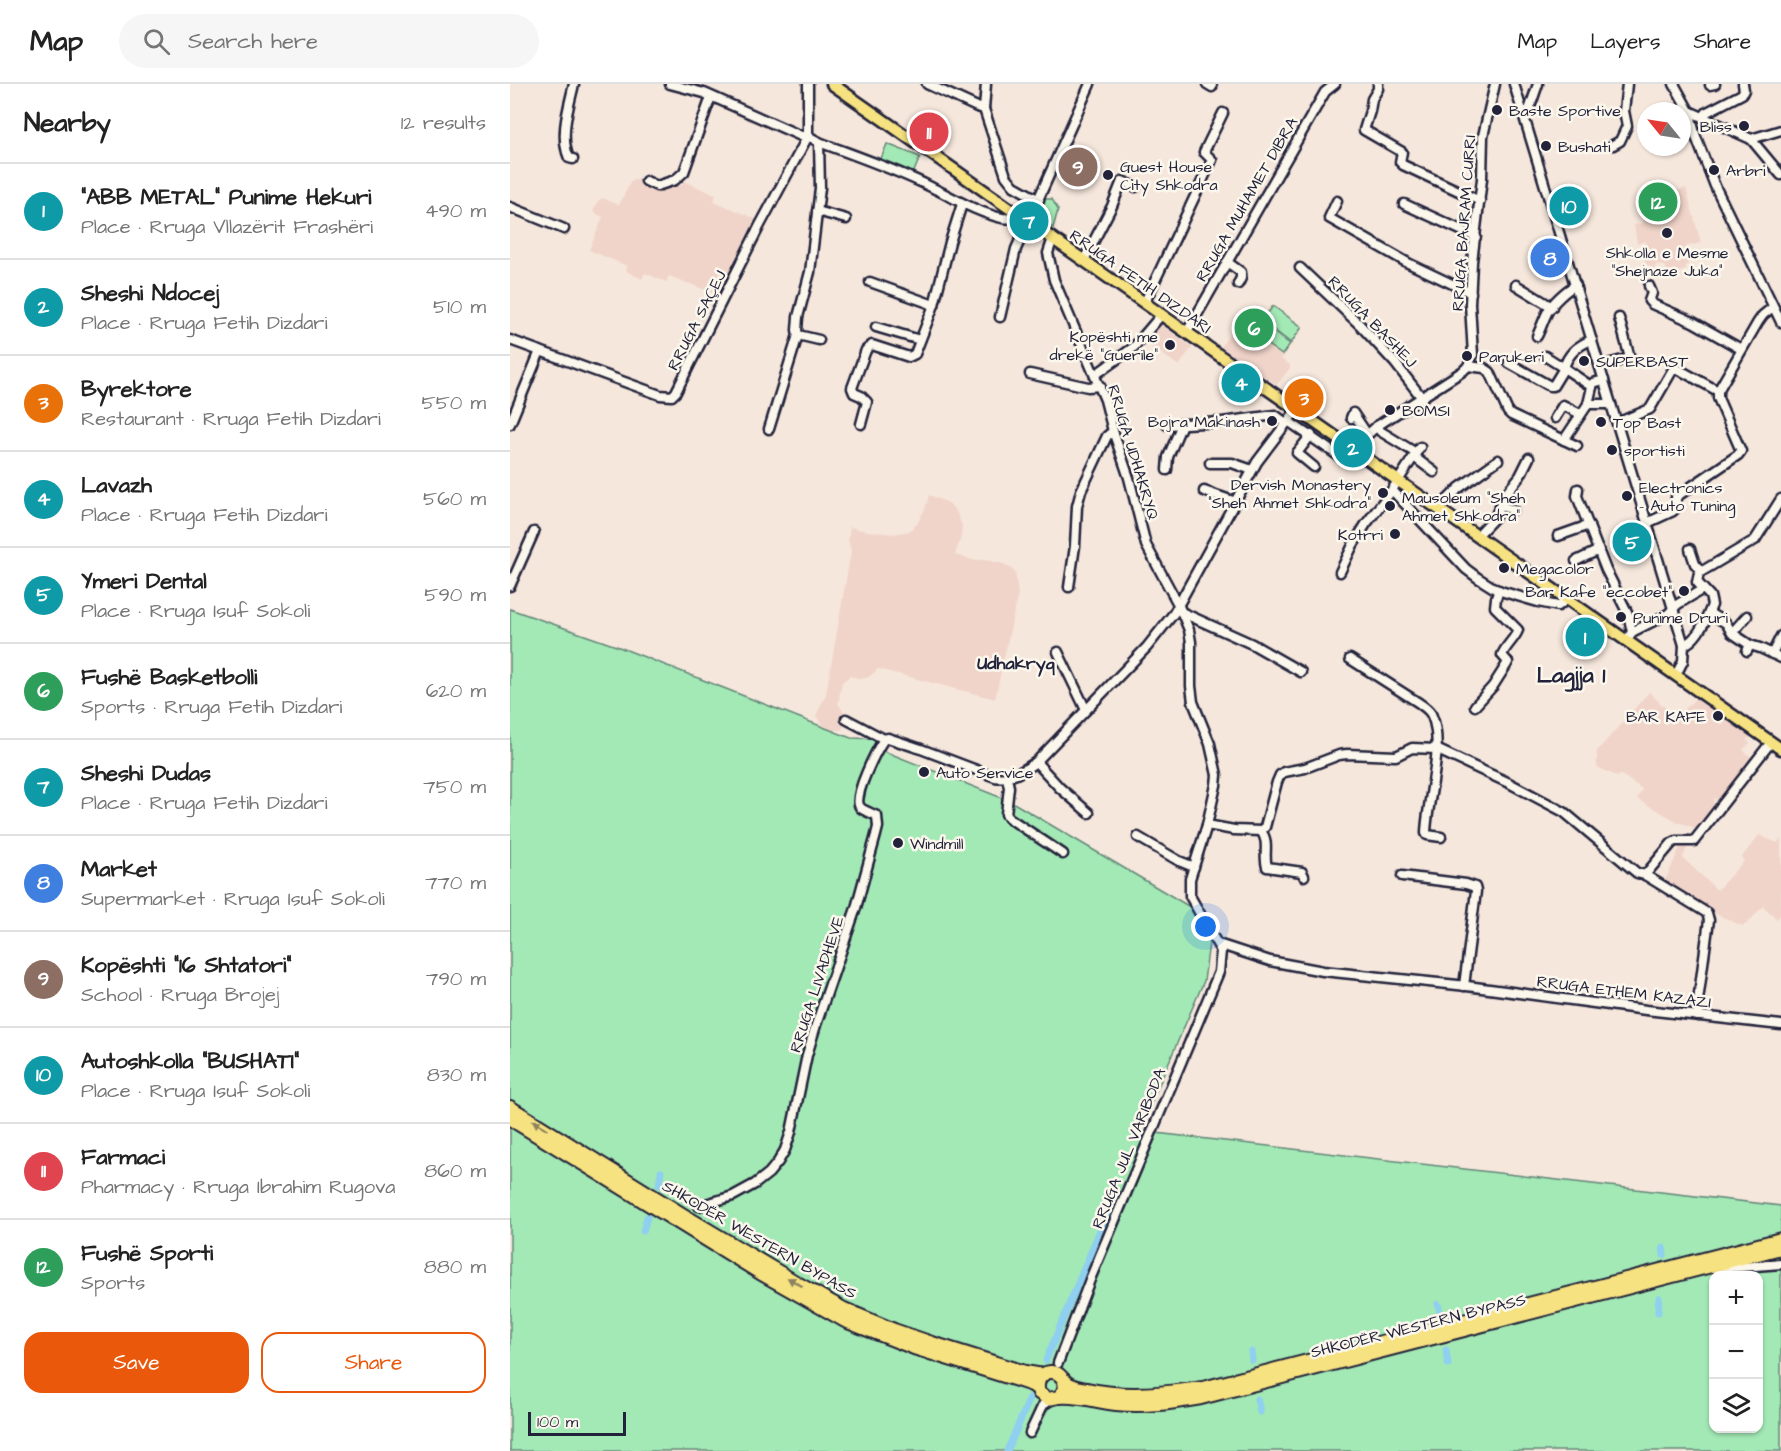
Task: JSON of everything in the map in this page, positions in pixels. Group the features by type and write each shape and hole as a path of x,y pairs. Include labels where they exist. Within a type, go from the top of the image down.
{"highway":[{"name":"SHKODËR WESTERN BYPASS","path":"510,1107 844,1310 894,1330 1025,1372 1050,1370 1070,1384 1087,1390 1127,1395 1161,1394 1203,1388 1781,1239"},
{"name":"SHKODËR WESTERN BYPASS","path":"510,1119 760,1274 835,1316 914,1348 1032,1385 1050,1402 1073,1397 1114,1404 1160,1405 1201,1398 1781,1248"},
{"path":"1038,1391 1039,1380 1050,1370"},
{"path":"1050,1402 1065,1389 1063,1378"}],"main road":[{"name":"RRUGA FETIH DIZDARI","path":"832,84 1567,599 1629,637 1676,675 1781,749"}],"street":[{"path":"573,159 567,156 565,137 566,119 574,84"},
{"path":"670,84 711,97 801,136 808,136 889,168 930,186 962,204 1006,219 1020,214"},
{"path":"808,84 808,136"},
{"path":"927,84 977,108 984,109"},
{"path":"986,84 984,109 1006,176 1014,186 1039,200"},
{"path":"1000,317 1016,249 1090,84"},
{"name":"RRUGA MUHAMET DIBRA","path":"1187,332 1325,92 1335,84"},
{"path":"1378,84 1364,130 1402,152 1400,162 1403,165 1480,201"},
{"name":"RRUGA BAJRAM CURRI","path":"1468,366 1473,356 1472,262 1480,201 1483,136 1495,84"},
{"path":"1514,84 1684,645 1683,661 1676,675"},
{"path":"1522,113 1528,110 1538,84"},
{"path":"1613,145 1620,141 1627,126 1624,111 1627,84"},
{"path":"1674,84 1684,102"},
{"path":"1703,117 1707,112 1742,94 1743,84"},
{"path":"646,181 657,186 675,180 684,172 711,97"},
{"path":"1691,112 1751,139 1781,175"},
{"path":"1145,302 1210,165 1212,159 1204,153 1223,113"},
{"path":"1691,118 1715,186 1781,322"},
{"path":"1751,139 1781,130"},
{"name":"RRUGA SAÇEJ","path":"510,340 660,395 672,396 680,386 759,227 808,136"},
{"path":"770,429 798,335 798,317 812,260 820,188 819,142"},
{"path":"1084,260 1112,206 1122,181 1136,187"},
{"path":"1337,201 1329,218 1408,263 1471,293"},
{"path":"861,424 867,402 854,393 852,388 866,350 872,345 912,356 934,305 962,204"},
{"path":"1404,204 1476,237"},
{"path":"510,207 564,229"},
{"path":"817,212 846,219"},
{"name":"RRUGA UDHAKRYQ","path":"1053,238 1048,253 1054,280 1105,400 1129,478 1146,545 1189,630 1193,702 1210,744 1217,775 1207,825 1190,879 1190,896 1218,944"},
{"path":"1227,262 1241,272 1238,284"},
{"name":"RRUGA BASHEJ","path":"1300,267 1367,332 1422,398"},
{"path":"870,282 934,305"},
{"path":"1516,285 1552,307"},
{"path":"1537,336 1548,311 1565,292 1576,285"},
{"path":"1649,286 1652,292 1649,301 1652,304 1693,322 1741,350"},
{"path":"1647,523 1673,511 1676,508 1676,497 1741,451 1718,398 1718,391 1758,322 1773,307"},
{"path":"1095,375 1134,347 1162,314"},
{"path":"1600,366 1630,358 1619,318"},
{"path":"876,327 920,340"},
{"path":"798,335 819,340"},
{"path":"1509,363 1553,386 1575,349 1580,344 1592,340"},
{"path":"510,424 540,351"},
{"path":"1545,356 1592,387"},
{"path":"1353,448 1377,426 1454,378 1468,366 1484,368 1490,372 1508,412 1512,415 1577,446"},
{"path":"1617,423 1650,409 1676,368 1718,391"},
{"path":"1030,374 1088,387 1100,386"},
{"path":"1564,440 1588,404 1593,383 1604,380"},
{"path":"1588,404 1611,404"},
{"path":"1555,417 1563,405 1580,414"},
{"path":"846,719 884,739 888,738 921,749 994,777 1007,778 1024,770 1035,762 1148,647 1180,609 1252,470 1263,452 1297,409"},
{"path":"1351,418 1353,413 1367,434"},
{"path":"1167,425 1275,415 1311,435 1343,459"},
{"path":"1167,470 1167,457 1182,424"},
{"path":"1377,426 1380,431 1417,452 1434,471"},
{"path":"1069,587 1075,546 1077,506 1081,491 1107,436 1113,431"},
{"path":"1311,435 1297,453 1314,467"},
{"path":"1340,572 1366,524 1417,452"},
{"path":"1477,536 1490,524 1505,495 1520,476 1529,459"},
{"path":"1439,508 1459,488 1498,460"},
{"path":"1210,463 1232,464 1252,470"},
{"path":"1578,489 1577,496 1588,525 1606,570 1628,614 1629,637 1703,589"},
{"path":"1392,490 1466,569 1488,585 1538,602 1558,606 1567,599"},
{"path":"1204,491 1236,502"},
{"path":"1684,645 1694,638 1712,605 1706,590 1697,582 1701,571 1755,540 1781,499"},
{"path":"1501,506 1513,510"},
{"path":"1558,536 1588,525"},
{"path":"510,586 534,532"},
{"path":"1690,549 1695,564 1701,571"},
{"path":"1576,561 1599,550"},
{"path":"1475,706 1493,686 1507,664 1508,662 1502,655 1518,630 1495,607 1499,590"},
{"path":"1180,609 1252,644 1301,672"},
{"path":"1709,613 1726,623 1732,633 1748,648 1781,658"},
{"path":"1732,633 1747,616"},
{"path":"1772,654 1781,636"},
{"path":"1058,652 1086,710"},
{"path":"1350,659 1427,709 1432,716 1436,749 1426,833 1441,837"},
{"name":"RRUGA LIVADHEVE","path":"699,1206 733,1196 755,1184 769,1173 785,1150 807,1055 856,908 878,827 877,816 860,808 858,798 863,781 884,739"},
{"path":"1645,875 1672,843 1694,841 1771,742"},
{"path":"1261,831 1265,826 1277,782 1284,772 1305,768 1339,755 1396,756 1412,748 1436,749 1564,812 1637,873 1645,875 1705,911 1709,917 1698,1016"},
{"path":"1035,762 1089,813"},
{"path":"1007,778 1009,787 1006,814 1064,854"},
{"path":"1207,825 1226,829 1261,831"},
{"path":"1261,831 1266,840 1267,867 1302,872 1304,876"},
{"path":"1138,837 1194,867"},
{"path":"1402,876 1466,884 1475,888 1464,986"},
{"name":"RRUGA ETHEM KAZAZI","path":"1218,944 1270,962 1323,971 1781,1025"},
{"name":"RRUGA JUL VARIBODA","path":"1050,1370 1219,972 1221,951 1218,944"},
{"path":"1693,1272 1781,1264"},
{"path":"1030,1433 1050,1402"}],"shaded area":[{"path":"636,179 655,188 675,183 682,185 684,181 716,195 714,201 756,219 721,296 669,276 666,282 645,273 642,279 626,271 627,266 589,250 603,217 593,212 598,201 602,198 619,205 631,181"},
{"name":"Shkolla e Mesme \"Shejnaze Juka\"","path":"1686,188 1701,243 1687,246 1684,252 1691,256 1687,261 1689,262 1686,270 1667,275 1666,267 1657,264 1654,269 1644,263 1646,241 1637,244 1634,225 1643,223 1645,198"},
{"path":"1273,304 1304,327 1281,359 1290,365 1290,368 1277,385 1221,347 1248,312 1258,321"},
{"name":"Kopështi me drekë \"Guerile\"","path":"1159,323 1192,347 1179,366 1148,344 1154,334 1152,332"},
{"path":"929,495 949,503 957,513 962,526 955,555 1004,564 1015,571 1018,594 995,699 878,669 869,677 862,679 850,676 842,682 838,704 847,716 842,730 836,730 830,736 816,716 826,694 851,551 848,540 850,527 894,534 909,531 917,524"},
{"path":"1649,692 1676,718 1696,698 1716,713 1712,718 1721,725 1727,719 1752,737 1746,739 1750,743 1743,750 1752,758 1723,796 1717,800 1714,798 1713,806 1696,828 1678,822 1637,799 1642,789 1623,776 1618,777 1597,767 1597,751"},
{"path":"1759,835 1777,843 1781,839 1781,914 1777,919 1763,906 1747,924 1742,926 1714,913 1665,881 1682,843 1688,845 1683,858 1717,890 1744,861 1742,857"}],"green space":[{"path":"887,144 920,157 913,174 880,161"},
{"path":"1043,196 1052,199 1058,210 1053,228 1039,218 1037,212"},
{"path":"1273,306 1302,327 1291,343 1262,321"},
{"path":"1247,314 1290,344 1282,355 1238,327"},
{"path":"510,609 619,647 851,738 880,739 876,748 1012,802 1212,920 1204,981 1139,1131 1781,1206 1781,1451 510,1451"}],"waterway":[{"path":"659,1185 661,1172"},
{"path":"1046,1360 1108,1211"},
{"path":"643,1231 647,1217"},
{"path":"1663,1248 1664,1255"},
{"path":"1658,1312 1659,1298"},
{"path":"1438,1304 1440,1312"},
{"path":"1446,1350 1448,1364"},
{"path":"1251,1352 1252,1360"},
{"path":"1007,1451 1030,1398"},
{"path":"1257,1399 1260,1412"}],"place":[{"name":"Baste Sportive","path":"1497,110"},
{"name":"Bliss","path":"1744,126"},
{"name":"Farmaci","path":"929,132"},
{"name":"Bushati","path":"1546,146"},
{"name":"Kopështi \"16 Shtatori\"","path":"1078,167"},
{"name":"Arbri","path":"1714,170"},
{"name":"Guest House City Shkodra","path":"1108,175"},
{"name":"Fushë Sporti","path":"1658,202"},
{"name":"Autoshkolla \"BUSHATI\"","path":"1569,206"},
{"name":"Sheshi Dudas","path":"1029,221"},
{"name":"Shkolla e Mesme \"Shejnaze Juka\"","path":"1667,233"},
{"name":"Market","path":"1550,258"},
{"name":"Fushë Basketbolli","path":"1254,328"},
{"name":"Kopështi me drekë \"Guerile\"","path":"1170,345"},
{"name":"Parukeri","path":"1467,356"},
{"name":"SUPERBAST","path":"1584,361"},
{"name":"Lavazh","path":"1241,383"},
{"name":"Byrektore","path":"1304,398"},
{"name":"BOMSI","path":"1390,410"},
{"name":"Bojra Makinash","path":"1272,421"},
{"name":"Top Bast","path":"1601,422"},
{"name":"Sheshi Ndocej","path":"1353,448"},
{"name":"sportisti","path":"1612,450"},
{"name":"Dervish Monastery \"Sheh Ahmet Shkodra\"","path":"1383,493"},
{"name":"Electronics - Auto Tuning","path":"1627,496"},
{"name":"Mausoleum \"Sheh Ahmet Shkodra\"","path":"1390,506"},
{"name":"Kotrri","path":"1395,534"},
{"name":"Ymeri Dental","path":"1632,542"},
{"name":"Megacolor","path":"1504,568"},
{"name":"Bar Kafe \"eccobet\"","path":"1684,591"},
{"name":"Punime Druri","path":"1621,617"},
{"name":"\"ABB METAL\" Punime Hekuri","path":"1585,637"},
{"name":"BAR KAFE","path":"1718,716"},
{"name":"Auto Service","path":"924,772"},
{"name":"Windmill","path":"898,843"}],"district":[{"name":"Udhakryq","path":"1016,663"},
{"name":"Lagjja 1","path":"1571,674"}]}
